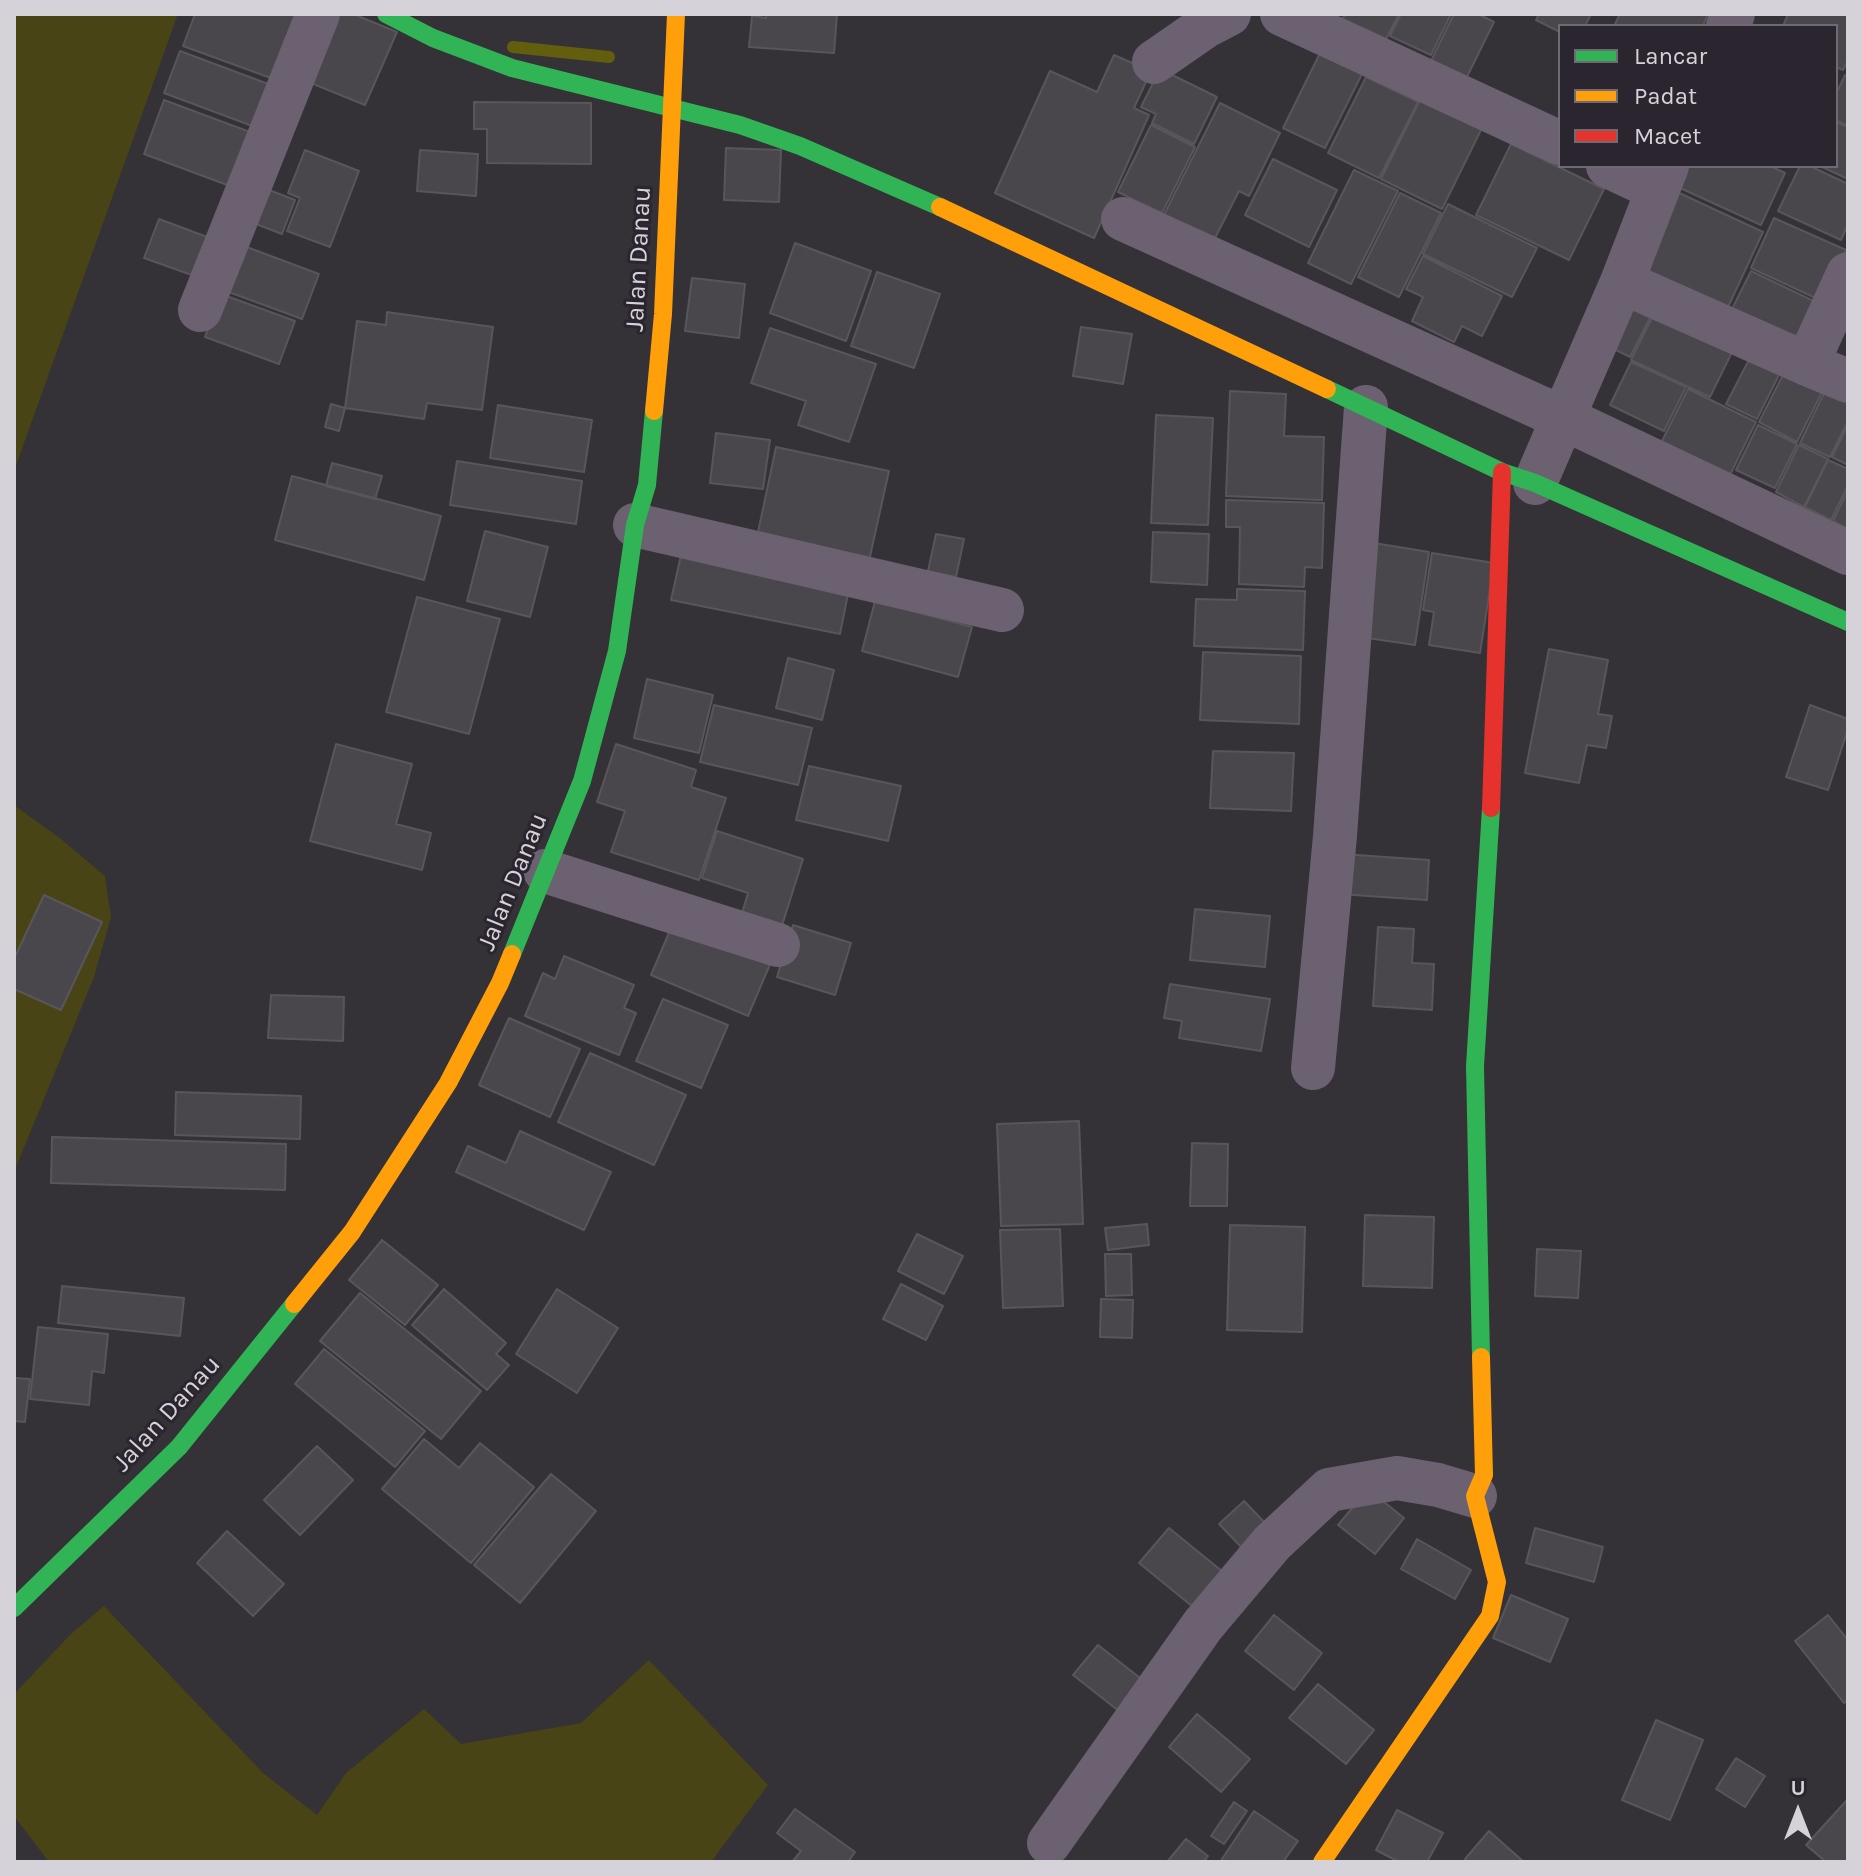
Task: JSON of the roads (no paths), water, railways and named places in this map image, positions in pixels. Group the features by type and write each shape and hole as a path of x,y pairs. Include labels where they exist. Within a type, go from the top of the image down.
{"street":[{"path":"200,310 318,14"},
{"path":"386,14 433,38 512,68 740,125 800,146 929,202 1366,407 1848,622"},
{"name":"Jalan Danau","path":"14,1608 179,1447 352,1232 448,1083 500,983 582,781 617,651 635,525 647,485 662,329 676,14"},
{"path":"1154,62 1229,14"},
{"path":"1282,14 1558,142"},
{"path":"1322,1862 1490,1616 1497,1582 1475,1496 1484,1475 1475,1066 1489,872 1525,477 1561,424 1622,282 1662,177 1618,168"},
{"path":"1123,219 1561,424 1848,553"},
{"path":"1807,364 1848,274"},
{"path":"1622,282 1848,381"},
{"path":"1313,1068 1335,836 1366,407"},
{"path":"635,525 1002,610"},
{"path":"545,871 778,945"},
{"path":"1049,1843 1203,1625 1272,1543 1329,1490 1397,1478 1475,1496"}],"waterway":[{"path":"513,47 609,57"}]}
